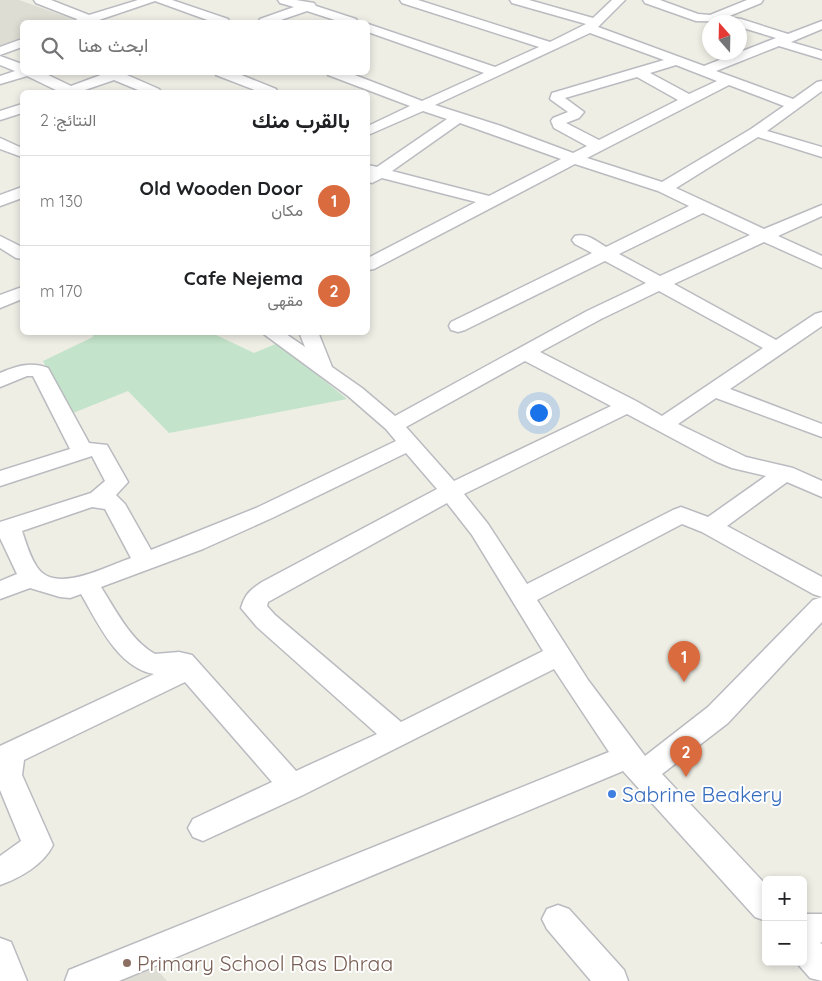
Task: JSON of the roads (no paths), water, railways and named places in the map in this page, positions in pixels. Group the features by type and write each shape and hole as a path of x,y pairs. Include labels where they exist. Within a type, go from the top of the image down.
{"street":[{"path":"40,0 84,20"},
{"path":"94,20 150,0"},
{"path":"160,0 218,20"},
{"path":"284,0 346,20"},
{"path":"270,20 327,0"},
{"path":"406,0 548,46"},
{"path":"516,0 592,25 676,60 795,105"},
{"path":"370,130 592,25 619,0"},
{"path":"649,0 702,18"},
{"path":"666,6 686,0"},
{"path":"720,15 757,0"},
{"path":"57,8 73,3"},
{"path":"704,71 822,25"},
{"path":"747,26 822,55"},
{"path":"370,29 495,72"},
{"path":"0,51 20,44"},
{"path":"0,60 20,68"},
{"path":"598,146 559,125 558,121 577,112 557,99 557,96 676,60"},
{"path":"637,71 689,100"},
{"path":"0,80 20,74"},
{"path":"36,75 65,90"},
{"path":"74,90 114,75"},
{"path":"123,75 150,90"},
{"path":"228,75 261,90"},
{"path":"341,75 422,106 664,188 822,263"},
{"path":"370,264 729,80"},
{"path":"352,90 366,85"},
{"path":"664,188 756,132 822,85"},
{"path":"372,175 459,117"},
{"path":"756,132 822,152"},
{"path":"0,143 20,152"},
{"path":"372,175 491,201"},
{"path":"0,201 20,193"},
{"path":"458,326 702,206"},
{"path":"392,425 594,315 763,235 822,210"},
{"path":"0,232 20,240"},
{"path":"581,240 777,348"},
{"path":"0,241 20,253"},
{"path":"0,302 20,293"},
{"path":"662,425 822,318"},
{"path":"274,335 355,392 409,443 451,492 480,530 558,654 635,765 762,903"},
{"path":"309,335 323,368"},
{"path":"526,353 629,405 662,425 740,463 785,473 822,490"},
{"path":"0,381 24,371 36,369 41,372 83,452"},
{"path":"714,390 822,431"},
{"path":"398,736 266,621 254,608 256,598 271,588 451,492 629,405"},
{"path":"145,562 114,504 108,500 98,499 5,529 32,578 52,588 70,589 87,584 145,562 195,543 240,524 409,443"},
{"path":"0,479 92,449 100,450 117,482 98,499"},
{"path":"710,527 785,473"},
{"path":"522,596 681,515 710,527 822,588"},
{"path":"0,590 32,578"},
{"path":"87,584 132,651 143,661 153,664 183,662 293,786"},
{"path":"81,981 635,765 718,715 822,606"},
{"path":"203,828 398,736 558,654"},
{"path":"0,872 22,859 38,845 8,775 10,754 189,669"},
{"path":"558,919 612,981"},
{"path":"807,930 822,928"},
{"path":"807,951 822,967"},
{"path":"0,953 12,981"}],"place":[{"name":"Old Wooden Door","path":"684,682"},
{"name":"Cafe Nejema","path":"686,777"},
{"name":"Sabrine Beakery","path":"612,794"},
{"name":"Primary School Ras Dhraa","path":"127,963"}]}
